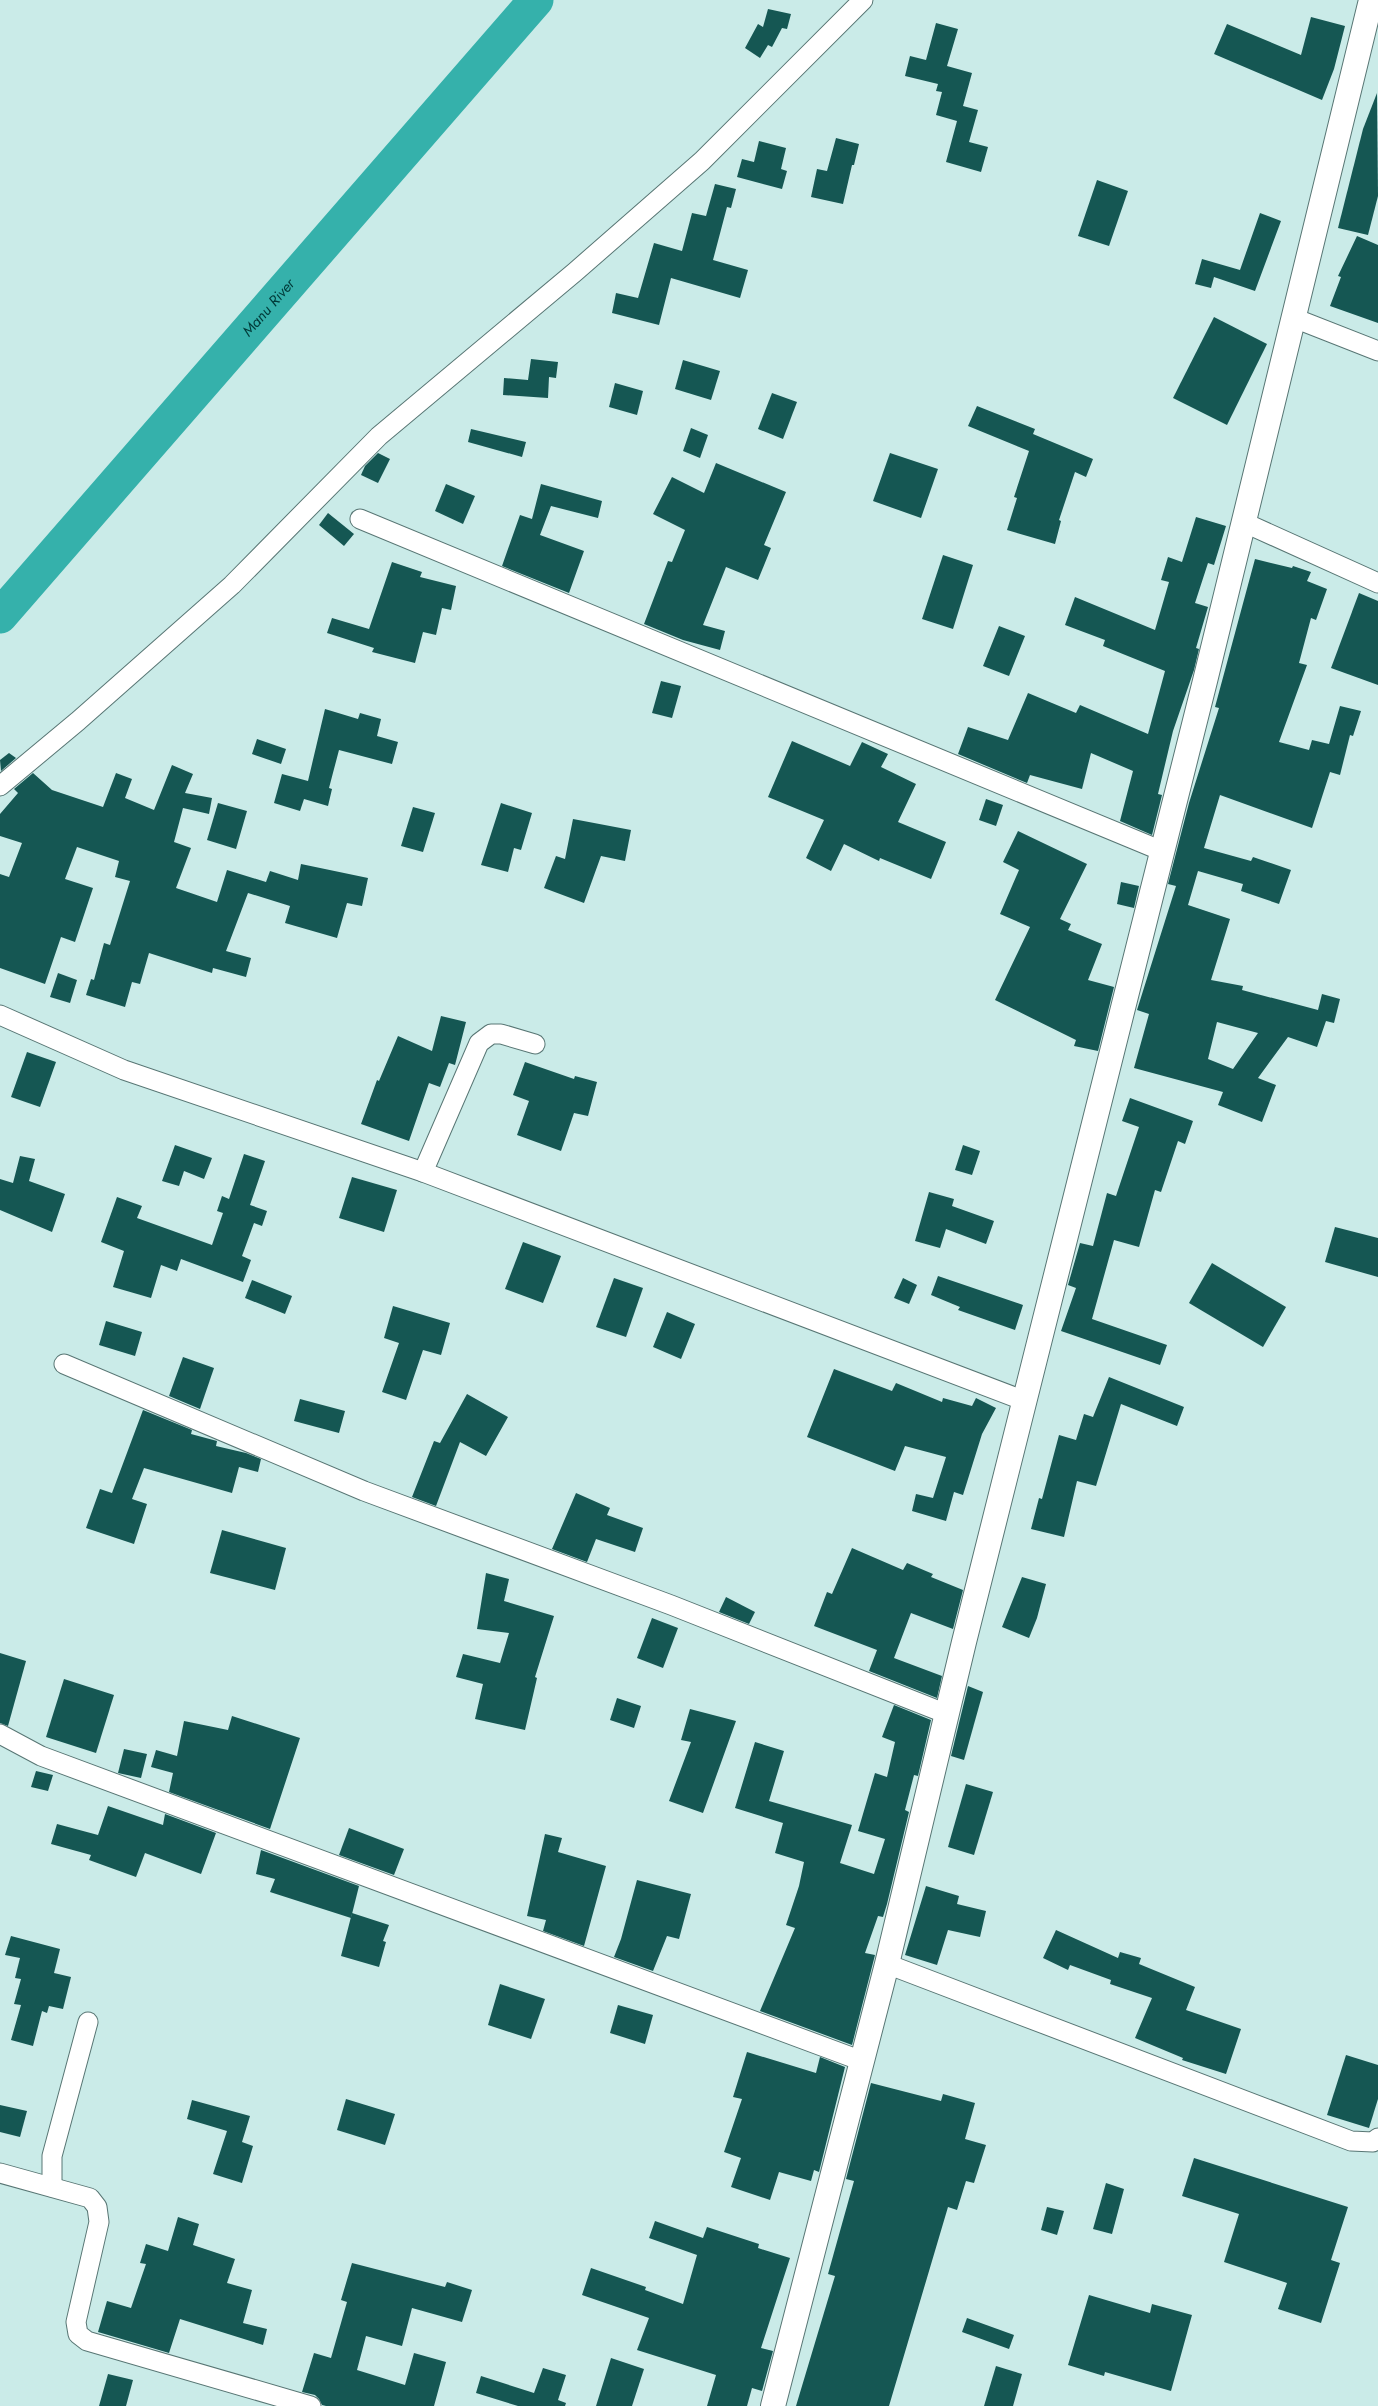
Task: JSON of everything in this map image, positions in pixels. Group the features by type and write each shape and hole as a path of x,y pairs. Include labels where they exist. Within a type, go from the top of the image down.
{"main road":[{"path":"773,2406 887,1964 947,1714 1244,522 1371,0"}],"street":[{"path":"0,786 78,721 232,585 379,436 575,272 702,161 863,0"},
{"path":"1294,318 1378,351"},
{"path":"360,519 1162,851"},
{"path":"1244,522 1378,583"},
{"path":"0,1015 124,1070 423,1172 1025,1400"},
{"path":"423,1172 479,1043 491,1034 501,1034 535,1044"},
{"path":"64,1364 364,1491 671,1605 947,1714"},
{"path":"0,1734 41,1756 862,2061"},
{"path":"887,1964 1351,2142 1373,2142 1378,2138"},
{"path":"52,2188 52,2156 88,2022"},
{"path":"0,2174 90,2198 96,2207 99,2222 76,2322 78,2334 87,2341 311,2406"}],"building":[{"path":"768,9 791,14 787,29 782,28 772,47 768,45 760,58 745,48 758,24 763,27"},
{"path":"1311,17 1345,26 1334,69 1322,100 1214,54 1227,24 1301,55"},
{"path":"936,23 958,29 947,66 972,73 963,106 978,110 969,142 988,147 981,172 946,162 957,121 936,115 942,92 936,91 938,84 905,76 910,56 926,60"},
{"path":"1377,93 1378,196 1368,235 1338,228 1363,129"},
{"path":"836,138 859,144 843,204 811,197 817,169 827,171"},
{"path":"759,141 786,148 781,169 787,171 782,189 737,177 742,159 754,162"},
{"path":"1097,180 1128,191 1109,246 1078,236"},
{"path":"715,184 736,189 731,208 727,207 713,260 748,270 740,298 671,278 659,325 612,313 616,293 638,298 654,243 682,251 692,213 706,216"},
{"path":"1260,213 1281,221 1255,291 1214,277 1211,288 1195,284 1202,259 1240,270"},
{"path":"1357,236 1378,245 1378,323 1330,306 1341,277 1338,276"},
{"path":"1214,317 1267,344 1227,425 1173,398"},
{"path":"531,359 558,362 556,378 549,377 548,398 503,395 504,378 528,380"},
{"path":"683,360 720,371 711,400 675,389"},
{"path":"615,383 643,391 637,415 609,407"},
{"path":"772,393 797,402 783,439 758,429"},
{"path":"977,406 1035,429 1033,434 1093,459 1086,477 1075,472 1059,520 1061,521 1055,544 1007,530 1017,498 1014,497 1029,451 968,426"},
{"path":"691,428 708,435 700,458 683,451"},
{"path":"471,429 526,442 522,457 468,442"},
{"path":"378,453 390,459 378,483 361,475 365,466"},
{"path":"890,453 938,469 921,518 873,501"},
{"path":"716,463 786,492 764,545 771,548 758,580 726,567 703,625 725,631 720,650 683,640 644,624 668,561 672,562 685,530 653,514 672,477 704,493"},
{"path":"446,484 475,496 463,524 435,511"},
{"path":"541,484 602,501 598,518 551,506 540,535 584,551 569,593 502,566 520,515 532,519"},
{"path":"328,513 354,534 344,546 319,525"},
{"path":"1196,517 1226,526 1214,565 1208,563 1195,603 1208,607 1196,648 1199,649 1194,670 1173,731 1158,794 1162,795 1152,835 1120,821 1133,771 1091,753 1082,789 1030,775 1027,783 958,754 968,727 1008,740 1028,693 1076,713 1080,705 1148,734 1165,671 1103,646 1105,640 1065,625 1075,597 1155,630 1169,582 1161,580 1168,557 1182,562"},
{"path":"943,555 973,565 953,629 922,619"},
{"path":"1255,559 1292,568 1293,566 1311,572 1307,581 1327,589 1316,620 1311,618 1299,663 1307,665 1279,742 1309,750 1312,740 1329,744 1340,706 1361,711 1353,736 1350,735 1340,775 1330,772 1312,828 1220,795 1204,848 1251,861 1253,857 1291,870 1279,904 1241,891 1243,884 1198,871 1188,905 1230,919 1211,980 1243,986 1242,990 1318,1010 1322,994 1340,999 1334,1023 1326,1021 1317,1047 1288,1037 1258,1078 1276,1085 1262,1122 1218,1105 1223,1092 1134,1068 1149,1014 1137,1010 1176,886 1168,884 1189,803 1219,708 1215,707","holes":["1217,1022 1258,1033 1233,1069 1208,1059"]},
{"path":"392,562 422,572 420,577 456,586 451,610 442,608 436,635 423,632 415,663 372,652 374,648 327,633 332,618 369,629"},
{"path":"1359,593 1378,601 1378,685 1331,668"},
{"path":"999,626 1025,636 1009,676 983,666"},
{"path":"661,681 681,686 672,718 652,713"},
{"path":"325,709 358,719 360,713 381,719 377,736 398,742 392,764 339,750 329,788 332,789 328,806 304,799 300,811 274,803 282,774 308,781"},
{"path":"257,739 286,749 281,764 252,754"},
{"path":"792,741 850,766 862,742 888,754 881,767 916,784 898,822 946,842 931,879 880,858 879,861 844,844 831,871 806,858 824,820 768,797"},
{"path":"9,753 16,758 1,771 0,760"},
{"path":"172,765 193,774 185,793 212,798 209,814 183,808 174,842 191,848 176,888 217,902 227,870 266,882 270,871 298,880 301,864 368,878 362,906 347,903 337,938 285,923 290,906 248,893 226,951 251,958 246,977 213,968 212,973 149,953 140,984 132,982 125,1007 86,995 91,979 94,980 104,943 110,945 130,881 115,877 119,861 77,847 65,879 93,888 75,942 61,937 45,984 0,968 0,874 9,877 22,843 0,836 0,814 18,793 14,789 33,773 52,790 103,807 116,773 132,779 125,798 154,810"},
{"path":"986,799 1003,805 996,826 979,820"},
{"path":"218,803 247,811 236,849 207,840"},
{"path":"501,803 532,813 521,850 514,848 508,872 481,865"},
{"path":"413,807 435,813 423,852 401,846"},
{"path":"573,819 631,830 625,861 601,856 584,903 544,888 556,856 565,859"},
{"path":"1018,831 1087,864 1060,919 1071,924 1068,930 1102,944 1088,980 1114,987 1098,1051 1074,1046 1076,1040 995,1000 1030,927 1000,914 1019,870 1003,862"},
{"path":"1121,882 1139,886 1134,908 1117,904"},
{"path":"58,973 77,980 70,1003 50,997"},
{"path":"441,1016 466,1022 455,1065 449,1063 440,1087 429,1083 409,1141 361,1124 377,1080 379,1081 398,1036 432,1051"},
{"path":"27,1052 56,1062 40,1107 11,1097"},
{"path":"525,1062 574,1079 575,1076 597,1082 588,1116 574,1113 561,1151 517,1135 529,1101 513,1095"},
{"path":"1130,1098 1193,1121 1185,1144 1178,1141 1161,1192 1155,1190 1139,1247 1114,1240 1092,1319 1167,1345 1160,1365 1061,1331 1076,1288 1068,1285 1080,1243 1093,1246 1107,1193 1116,1196 1139,1127 1122,1121"},
{"path":"175,1145 212,1158 204,1179 184,1171 179,1186 162,1181"},
{"path":"963,1145 980,1151 972,1175 955,1170"},
{"path":"244,1154 265,1161 250,1205 267,1211 262,1226 254,1223 242,1256 251,1260 243,1282 181,1259 177,1271 161,1265 151,1298 113,1287 124,1251 101,1242 117,1197 142,1206 137,1218 212,1245 223,1213 217,1211 222,1196 229,1199"},
{"path":"20,1156 35,1159 29,1181 65,1194 52,1232 0,1210 0,1179 13,1183"},
{"path":"352,1177 397,1190 384,1232 339,1218"},
{"path":"929,1192 954,1199 952,1206 994,1221 986,1244 946,1229 940,1248 915,1241"},
{"path":"1335,1227 1378,1238 1378,1277 1325,1262"},
{"path":"523,1242 561,1256 543,1303 505,1289"},
{"path":"1212,1263 1286,1307 1263,1347 1189,1303"},
{"path":"938,1276 1023,1305 1015,1330 958,1310 960,1307 931,1295"},
{"path":"614,1278 643,1288 626,1337 596,1327"},
{"path":"903,1278 917,1285 909,1304 894,1298"},
{"path":"252,1280 292,1296 285,1314 245,1298"},
{"path":"393,1306 450,1323 441,1355 423,1350 406,1400 382,1392 399,1343 384,1338"},
{"path":"667,1312 695,1324 681,1359 653,1347"},
{"path":"106,1321 142,1332 135,1356 99,1345"},
{"path":"183,1357 214,1368 200,1409 169,1396"},
{"path":"834,1369 892,1391 896,1383 942,1402 943,1398 972,1406 976,1398 996,1408 982,1434 963,1495 954,1492 946,1521 912,1511 916,1494 933,1498 946,1457 905,1446 895,1471 807,1437"},
{"path":"1109,1377 1184,1407 1177,1426 1121,1404 1096,1486 1077,1481 1064,1537 1031,1529 1039,1498 1042,1499 1059,1435 1076,1440 1084,1414 1093,1417"},
{"path":"467,1394 508,1417 486,1456 460,1442 436,1506 412,1497 434,1441 440,1443"},
{"path":"300,1399 345,1411 339,1433 294,1421"},
{"path":"143,1410 192,1430 191,1434 217,1441 216,1446 246,1453 261,1459 258,1472 239,1467 232,1493 144,1468 132,1499 147,1504 134,1544 86,1528 100,1489 112,1493"},
{"path":"576,1493 610,1508 607,1515 643,1528 635,1552 596,1539 587,1562 552,1549"},
{"path":"222,1530 286,1548 275,1590 210,1573"},
{"path":"852,1548 903,1570 907,1563 933,1574 931,1577 963,1590 953,1629 911,1613 894,1658 942,1676 937,1698 869,1671 877,1650 814,1626 827,1592 832,1594"},
{"path":"486,1573 509,1579 504,1601 554,1616 535,1677 537,1678 525,1730 475,1719 483,1684 456,1677 463,1654 500,1663 509,1633 477,1629"},
{"path":"1022,1577 1046,1584 1037,1618 1029,1638 1002,1627"},
{"path":"726,1597 755,1612 749,1624 719,1612"},
{"path":"652,1618 678,1628 663,1668 637,1658"},
{"path":"0,1653 26,1661 8,1726 0,1723"},
{"path":"64,1679 114,1695 96,1753 46,1737"},
{"path":"968,1686 983,1692 964,1760 951,1756"},
{"path":"617,1698 641,1706 634,1728 610,1720"},
{"path":"894,1705 931,1720 918,1776 914,1775 905,1810 909,1812 887,1904 883,1917 878,1916 865,1953 875,1955 852,2045 760,2011 795,1928 786,1925 799,1886 804,1862 775,1853 783,1823 735,1808 755,1742 784,1751 769,1801 852,1825 840,1863 874,1874 885,1839 858,1831 875,1773 887,1777 895,1742 882,1737"},
{"path":"690,1709 736,1721 703,1813 669,1801 691,1742 681,1740"},
{"path":"232,1716 300,1738 270,1829 169,1792 173,1773 151,1767 156,1750 177,1756 184,1721 228,1730"},
{"path":"124,1749 147,1754 141,1778 118,1773"},
{"path":"36,1771 53,1775 48,1791 31,1787"},
{"path":"966,1784 993,1792 974,1855 948,1847"},
{"path":"108,1806 163,1825 165,1814 216,1833 201,1874 145,1853 136,1877 89,1860 91,1855 51,1844 57,1824 98,1835"},
{"path":"349,1828 404,1849 394,1875 339,1855"},
{"path":"545,1834 562,1838 558,1852 606,1866 584,1946 543,1931 546,1920 527,1916"},
{"path":"261,1850 359,1886 351,1918 270,1892 275,1879 256,1874"},
{"path":"637,1880 691,1894 679,1939 667,1936 653,1971 614,1957 621,1939"},
{"path":"926,1886 959,1896 957,1904 986,1911 980,1937 948,1930 937,1965 905,1955"},
{"path":"352,1913 389,1925 383,1941 386,1942 379,1967 341,1956"},
{"path":"1056,1930 1118,1958 1120,1952 1141,1958 1139,1964 1195,1987 1186,2010 1241,2029 1226,2074 1182,2060 1183,2058 1135,2038 1152,1998 1110,1984 1111,1980 1070,1965 1068,1970 1043,1958"},
{"path":"11,1936 60,1949 54,1973 71,1977 63,2009 49,2006 47,2013 42,2011 33,2046 11,2040 21,2005 14,2004 21,1979 15,1978 20,1958 5,1955"},
{"path":"500,1984 545,1999 531,2039 488,2025"},
{"path":"618,2005 653,2015 645,2044 610,2033"},
{"path":"747,2052 816,2073 820,2057 845,2067 819,2172 814,2170 811,2181 779,2172 770,2200 731,2187 741,2158 724,2152 742,2099 733,2097"},
{"path":"1346,2055 1378,2065 1378,2099 1369,2128 1327,2115"},
{"path":"871,2083 941,2101 943,2094 975,2103 965,2139 986,2145 974,2183 966,2181 957,2210 948,2207 889,2406 796,2406 835,2276 828,2274 854,2181 846,2179"},
{"path":"346,2099 395,2114 385,2145 337,2130"},
{"path":"192,2100 250,2116 242,2142 253,2146 242,2183 213,2174 227,2131 187,2119"},
{"path":"0,2105 27,2111 20,2137 0,2132"},
{"path":"1194,2158 1348,2207 1331,2260 1340,2263 1321,2323 1278,2309 1287,2283 1224,2262 1239,2214 1182,2196"},
{"path":"1106,2183 1124,2189 1112,2234 1093,2229"},
{"path":"1047,2207 1064,2211 1057,2235 1041,2230"},
{"path":"178,2217 199,2224 193,2245 235,2259 227,2283 252,2290 243,2323 267,2329 263,2345 180,2319 169,2353 98,2332 107,2301 131,2308 146,2264 140,2263 146,2244 168,2251"},
{"path":"655,2221 703,2238 707,2227 759,2244 758,2248 790,2258 761,2348 773,2351 762,2391 752,2388 747,2406 707,2406 716,2375 637,2350 649,2318 582,2295 591,2268 646,2287 645,2290 683,2304 697,2255 649,2238"},
{"path":"352,2263 445,2287 447,2282 472,2290 462,2322 412,2308 402,2346 366,2336 357,2370 405,2385 414,2353 446,2362 434,2406 326,2406 322,2405 315,2395 302,2392 314,2353 331,2358 347,2302 341,2300"},
{"path":"1089,2295 1150,2313 1152,2304 1192,2315 1171,2391 1105,2372 1104,2376 1068,2365"},
{"path":"967,2318 1014,2335 1009,2349 962,2332"},
{"path":"611,2358 644,2369 632,2406 596,2406"},
{"path":"996,2366 1022,2374 1013,2406 984,2406"},
{"path":"543,2368 566,2375 558,2400 566,2403 565,2406 518,2406 476,2393 481,2376 534,2393"},
{"path":"108,2374 133,2380 126,2406 99,2406"}],"waterway":[{"name":"Manu River","path":"0,616 536,0"}]}
